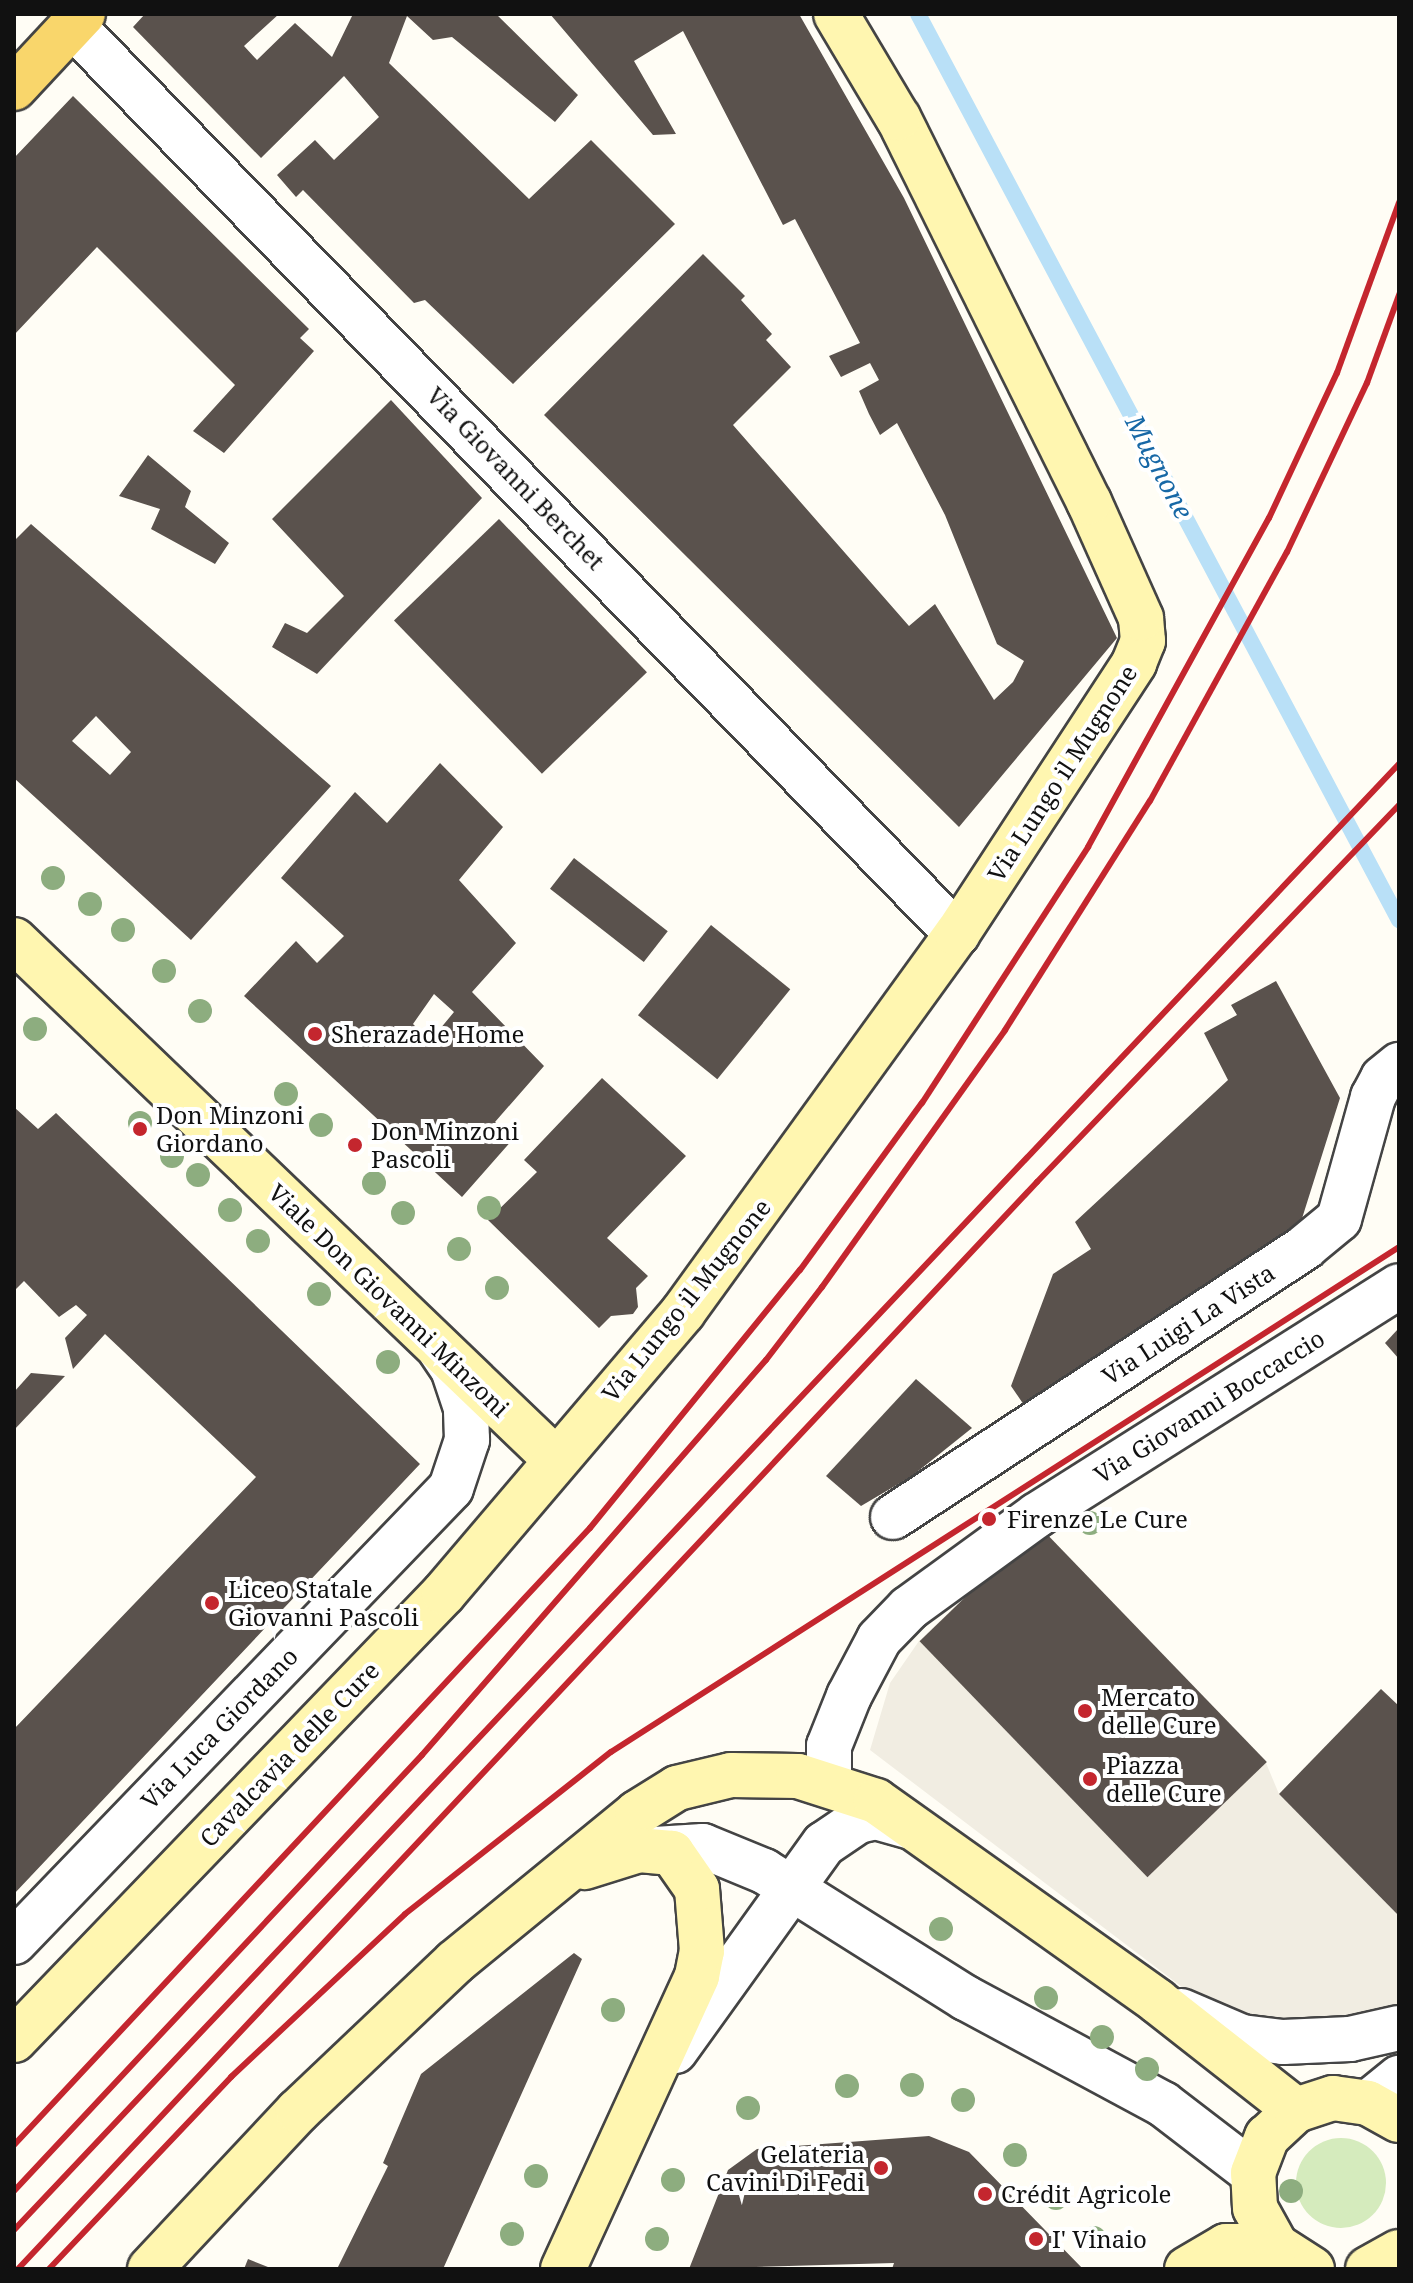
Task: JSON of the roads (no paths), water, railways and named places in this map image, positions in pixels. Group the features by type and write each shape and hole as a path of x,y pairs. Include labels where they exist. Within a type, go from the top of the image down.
{"main road":[{"name":"Via Lungo il Mugnone","path":"556,1460 683,1312 957,934 1134,663 1143,641 1141,618 1089,502 898,118 836,14"},
{"path":"14,88 78,20"},
{"name":"Viale Don Giovanni Minzoni","path":"14,940 556,1460"},
{"name":"Cavalcavia delle Cure","path":"14,2040 444,1593 556,1460"},
{"path":"150,2269 388,2023 553,1879 677,1788 762,1773 829,1783 876,1801 1157,2001 1296,2110"},
{"path":"553,1879 639,1850 663,1850 683,1862 697,1889 703,1917 697,1976 563,2269"},
{"path":"1312,2269 1276,2246 1255,2208 1253,2173 1267,2137 1296,2110 1333,2098 1389,2100"},
{"path":"1187,2269 1226,2246 1276,2246"},
{"path":"1368,2269 1399,2252"}],"street":[{"name":"Via Giovanni Berchet","path":"78,20 957,934"},
{"name":"Via Luigi La Vista","path":"893,1517 1305,1247 1339,1219 1391,1071"},
{"name":"Via Giovanni Boccaccio","path":"829,1783 829,1746 849,1696 879,1639 909,1608 1037,1515 1399,1286"},
{"name":"Via Luca Giordano","path":"14,1942 451,1488 467,1440 466,1408 453,1369 436,1345"},
{"path":"640,2105 824,1844 858,1821 886,1817 912,1827"},
{"path":"639,1850 703,1846 791,1887 966,1998 1163,2104 1253,2173"},
{"path":"1157,2001 1219,2029 1266,2041 1350,2039 1399,2028"}],"waterway":[{"name":"Mugnone","path":"918,14 1399,920"}],"railway":[{"path":"14,2145 590,1528 800,1270 922,1103 1088,847 1269,518 1337,373 1399,203"},
{"path":"14,2191 422,1755 766,1360 822,1287 1005,1030 1150,801 1287,552 1367,383 1399,295"},
{"path":"14,2230 1399,764"},
{"path":"18,2269 1037,1182 1399,805"},
{"path":"49,2269 231,2077 405,1914 611,1752 1399,1247"}],"place":[{"name":"Sherazade Home","path":"315,1034"},
{"name":"Don Minzoni Giordano","path":"140,1129"},
{"name":"Don Minzoni Pascoli","path":"355,1145"},
{"name":"Firenze Le Cure","path":"989,1519"},
{"name":"Liceo Statale Giovanni Pascoli","path":"212,1603"},
{"name":"Mercato delle Cure","path":"1085,1711"},
{"name":"Piazza delle Cure","path":"1090,1779"},
{"name":"Gelateria Cavini Di Fedi","path":"881,2168"},
{"name":"Crédit Agricole","path":"985,2194"},
{"name":"I' Vinaio","path":"1036,2239"}]}
